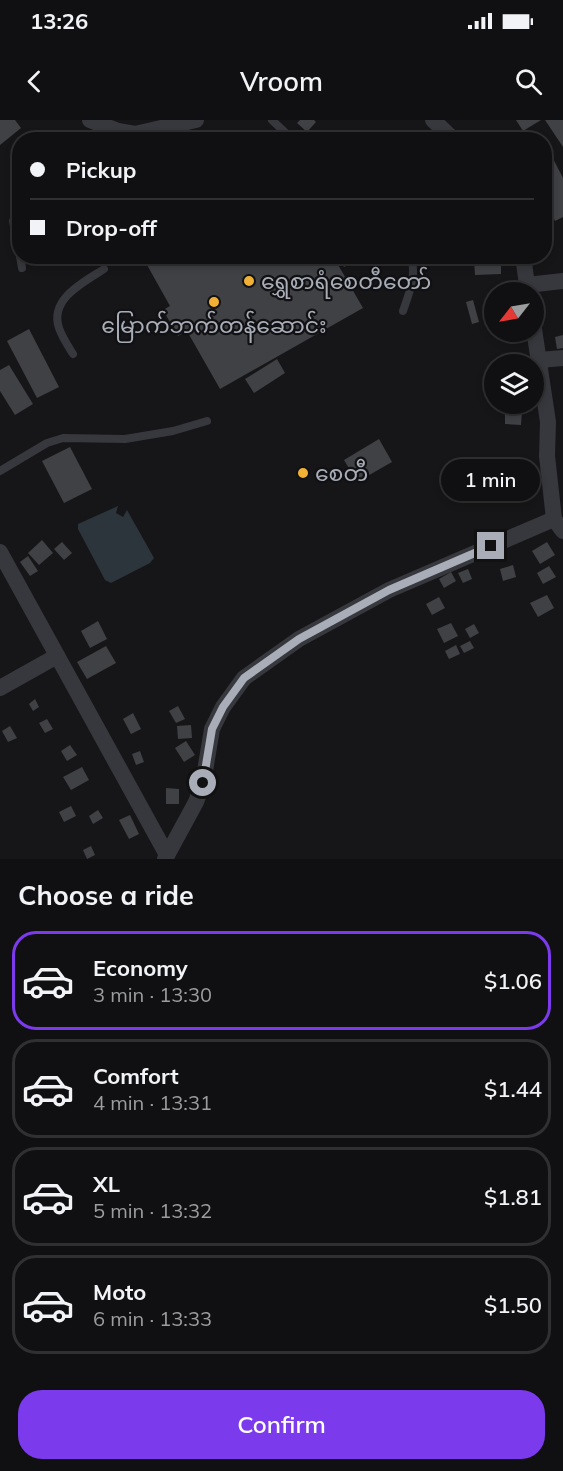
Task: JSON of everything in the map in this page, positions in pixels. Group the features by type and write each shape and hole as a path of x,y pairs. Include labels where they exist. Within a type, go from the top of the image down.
{"street":[{"path":"90,120 124,132"},
{"path":"144,132 196,120"},
{"path":"433,120 446,132"},
{"path":"524,264 527,282"},
{"path":"544,285 563,281"},
{"path":"544,360 563,358"},
{"path":"166,857 196,802 203,783 212,729 223,707 244,678 299,639 389,590 558,525 547,456 548,422 544,394"},
{"path":"0,552 166,857"},
{"path":"0,688 57,656"}],"lane":[{"path":"272,120 285,132"},
{"path":"21,264 22,268"},
{"path":"403,311 412,285 413,264"},
{"path":"73,354 58,327 59,307 69,293 104,269"},
{"path":"0,471 47,443 63,438 125,439 207,421"}],"shaded area":[{"path":"118,506 116,513 123,517 127,510 154,558 150,563 111,583 105,580 78,529 78,524"}],"building":[{"path":"0,120 15,120 21,128 12,132 12,135 0,145"},
{"path":"300,120 316,122 307,132 297,123"},
{"path":"516,120 541,120 523,131"},
{"path":"545,120 563,120 563,147"},
{"path":"552,157 563,178 563,217 555,221 552,216"},
{"path":"146,264 338,264 363,308 220,389 187,331 178,336 163,310 170,306"},
{"path":"474,264 501,264 501,274 475,275"},
{"path":"473,300 479,322 472,324 466,302"},
{"path":"29,329 59,387 37,398 7,341"},
{"path":"563,335 563,348 557,349 555,337"},
{"path":"277,359 285,373 254,393 245,379"},
{"path":"9,365 33,404 15,415 0,391 0,370"},
{"path":"505,414 522,414 521,425 505,424"},
{"path":"379,439 392,462 357,482 344,460"},
{"path":"70,447 92,489 64,503 42,461"},
{"path":"42,540 53,553 39,565 28,553"},
{"path":"62,542 72,553 64,560 54,549"},
{"path":"547,542 555,555 540,564 532,551"},
{"path":"28,556 38,571 30,576 20,562"},
{"path":"513,565 516,577 503,581 500,569"},
{"path":"549,566 556,577 543,584 537,573"},
{"path":"468,569 472,579 463,583 458,573"},
{"path":"451,572 456,581 444,588 439,579"},
{"path":"547,595 554,608 538,617 530,603"},
{"path":"439,597 445,608 432,615 426,604"},
{"path":"98,621 107,639 90,648 81,631"},
{"path":"451,623 458,636 444,643 437,629"},
{"path":"474,624 479,633 470,638 465,629"},
{"path":"470,641 474,648 464,653 460,646"},
{"path":"456,645 460,654 449,659 445,651"},
{"path":"106,646 116,663 87,679 77,662"},
{"path":"35,699 39,707 33,711 29,704"},
{"path":"178,706 185,719 176,723 169,711"},
{"path":"133,713 141,729 131,734 123,719"},
{"path":"47,719 53,729 45,733 39,723"},
{"path":"191,725 192,738 178,739 177,726"},
{"path":"10,726 17,738 8,742 2,731"},
{"path":"186,741 195,755 184,762 175,748"},
{"path":"70,745 77,755 67,761 61,751"},
{"path":"140,751 144,762 136,765 132,754"},
{"path":"82,767 89,780 71,790 63,777"},
{"path":"166,788 179,789 179,804 166,804"},
{"path":"71,806 76,816 64,822 59,812"},
{"path":"98,810 103,818 93,824 89,816"},
{"path":"130,815 139,834 129,839 119,820"},
{"path":"91,846 95,855 87,859 83,850"}],"place":[{"name":"ရွှေစာရံစေတီတော်","path":"249,281"},
{"name":"မြောက်ဘက်တန်ဆောင်း","path":"214,302"},
{"name":"စေတီ","path":"303,473"}],"route":[{"path":"203,783 212,729 223,707 244,678 299,639 389,590 491,546"}]}
